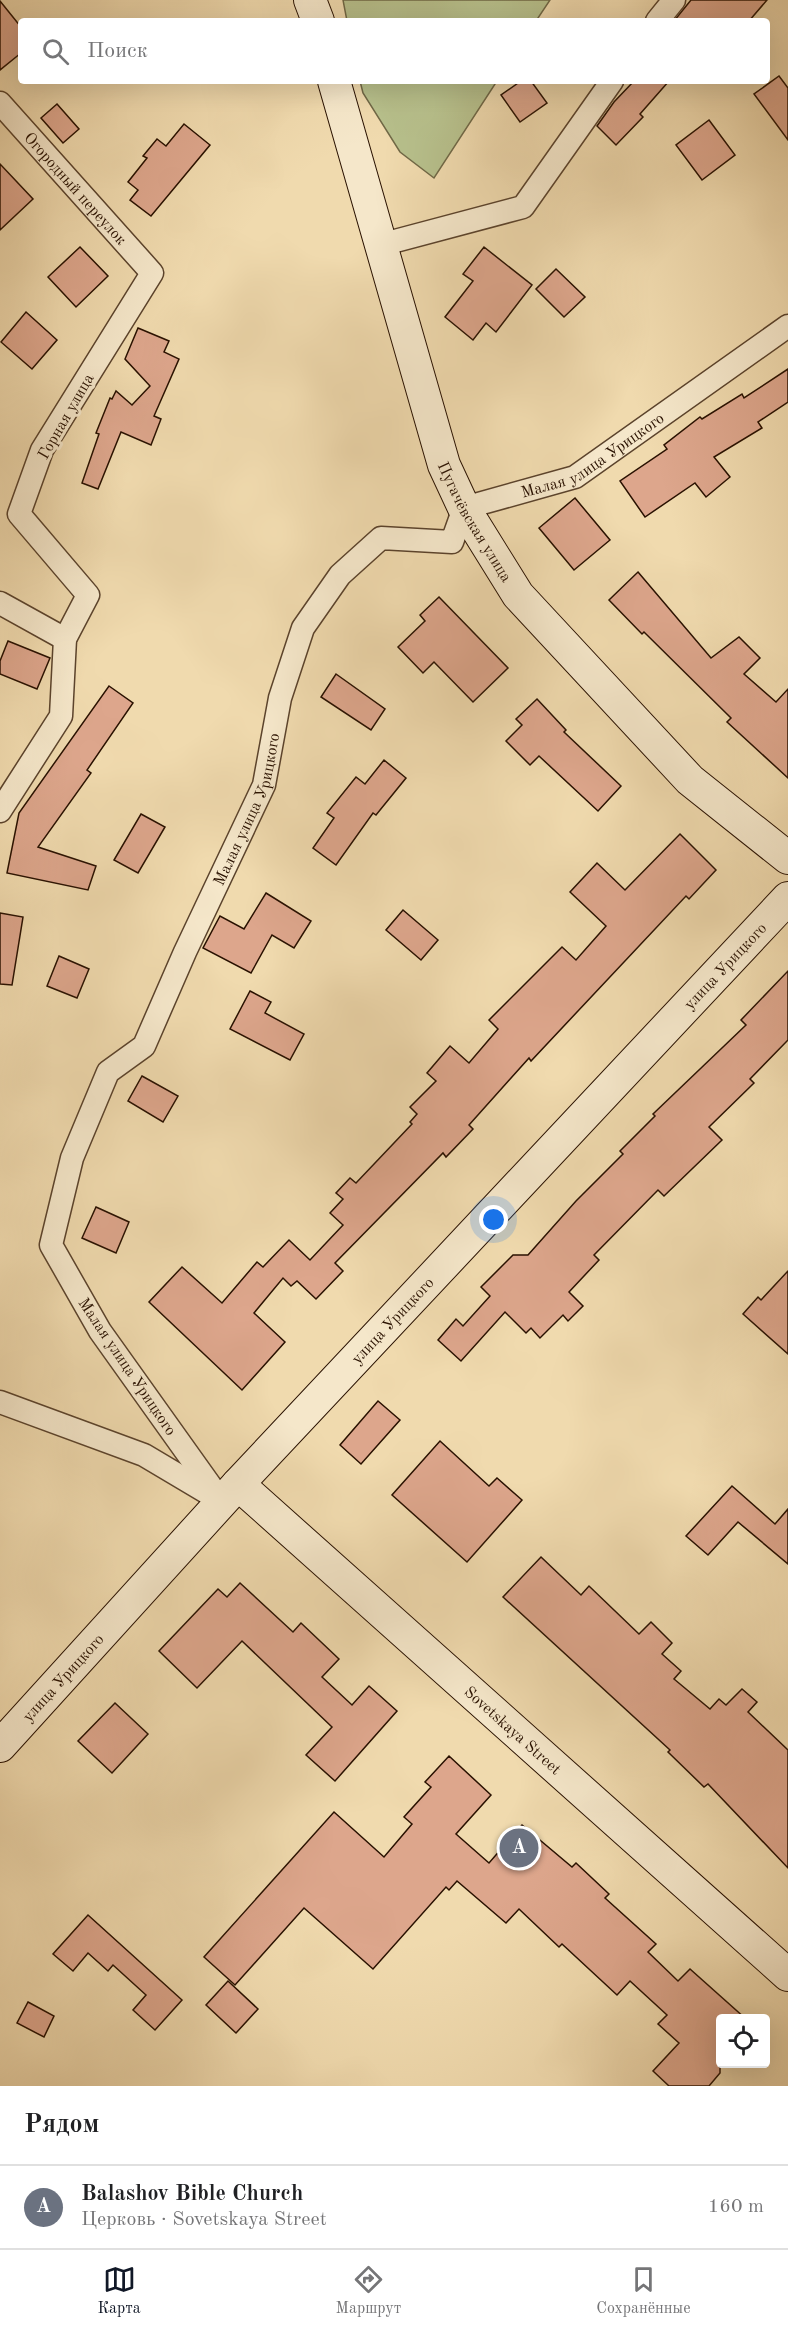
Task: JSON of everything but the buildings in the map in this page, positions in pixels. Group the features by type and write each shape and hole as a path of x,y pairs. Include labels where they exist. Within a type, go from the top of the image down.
{"main road":[{"path":"310,0 317,18"},
{"name":"Пугачёвская улица","path":"335,84 444,465 464,508 518,595 690,780 788,858"},
{"name":"улица Урицкого","path":"0,1746 230,1493 788,898"},
{"name":"Sovetskaya Street","path":"230,1493 788,1975"}],"street":[{"path":"659,18 674,0"},
{"path":"380,245 523,207 610,84"},
{"name":"Огородный переулок","path":"0,103 152,273"},
{"name":"Горная улица","path":"0,811 61,716 65,639 88,595 19,514 42,450 152,273"},
{"name":"Малая улица Урицкого","path":"230,1493 100,1331 51,1245 69,1169 108,1072 144,1046 185,952 264,784 280,698 303,628 340,575 381,538 452,542 464,508 574,477 788,326"},
{"path":"0,603 65,639"},
{"path":"0,1402 144,1455 230,1493"}],"green space":[{"path":"343,0 550,0 538,18 346,18"},
{"path":"361,84 495,84 434,178 400,152 363,93"}],"place":[{"name":"Balashov Bible Church","path":"519,1848"}]}
